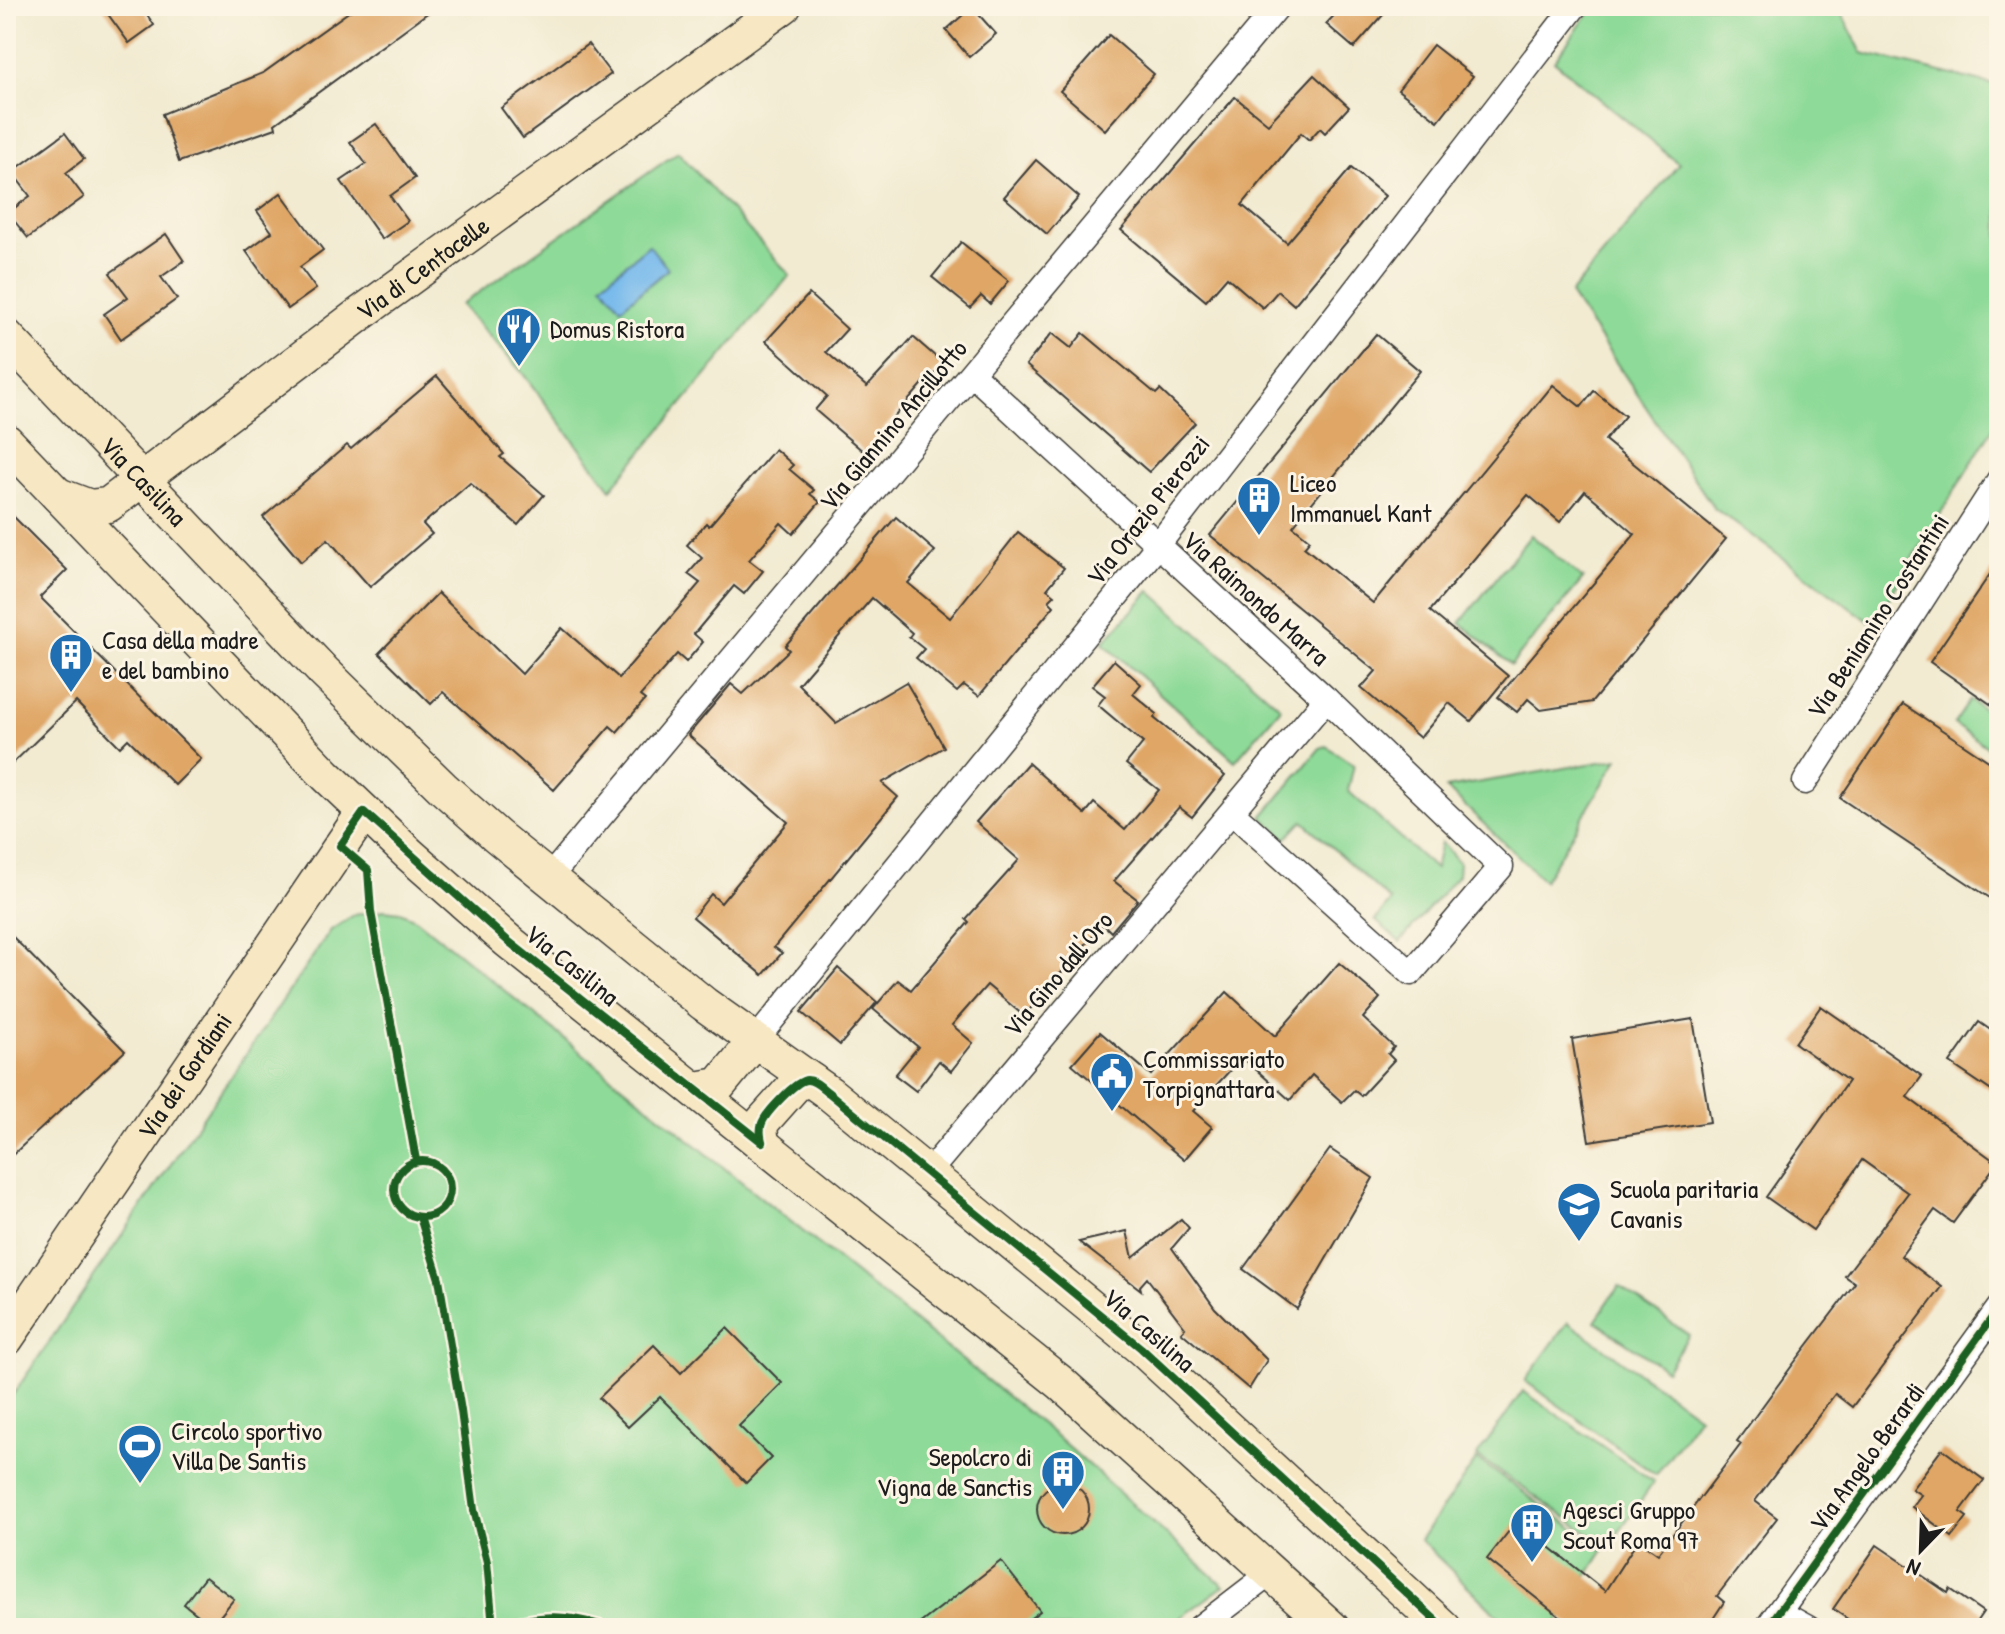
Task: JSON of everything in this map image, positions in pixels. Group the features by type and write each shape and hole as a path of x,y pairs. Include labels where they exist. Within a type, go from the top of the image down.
{"main road":[{"name":"Via di Centocelle","path":"58,495 77,505 100,508 784,6"},
{"name":"Via Casilina","path":"6,336 394,742 497,836 704,1004 812,1081 928,1173 1141,1348 1444,1628"},
{"name":"Via Casilina","path":"6,441 364,812 508,941 1061,1383 1332,1628"},
{"name":"Via dei Gordiani","path":"6,1339 364,812"},
{"path":"696,1089 719,1085 755,1041"},
{"path":"762,1142 760,1129 763,1121 795,1085 805,1080 812,1081"}],"street":[{"name":"Via Giannino Ancillotto","path":"549,878 1278,6"},
{"name":"Via Orazio Pierozzi","path":"755,1041 1158,545 1575,6"},
{"name":"Via Raimondo Marra","path":"972,374 1326,699 1501,867 1411,973 1232,812"},
{"name":"Via Beniamino Costantini","path":"1805,782 1999,480"},
{"name":"Via Gino dall'Oro","path":"928,1173 1326,699"},
{"name":"Via Angelo Berardi","path":"1773,1620 1999,1308"},
{"path":"1199,1628 1272,1572"},
{"path":"1773,1620 1808,1628"}],"green space":[{"path":"1594,6 1838,6 1862,53 1999,86 1999,418 1873,624 1714,508 1570,294 1679,164 1554,61"},
{"path":"678,152 790,275 611,489 520,370 461,305"},
{"path":"1531,535 1583,579 1511,665 1460,623"},
{"path":"1150,591 1281,708 1235,761 1103,643"},
{"path":"1970,700 1999,720 1999,755 1954,724"},
{"path":"1326,746 1354,765 1348,791 1435,869 1441,842 1459,862 1458,875 1400,942 1375,920 1391,901 1303,821 1286,839 1262,817 1320,748"},
{"path":"1618,759 1544,881 1446,788"},
{"path":"384,910 400,912 416,919 1055,1435 1224,1586 1166,1628 6,1628 6,1405 331,930 354,915"},
{"path":"1619,1286 1689,1335 1666,1370 1595,1321"},
{"path":"1568,1322 1699,1416 1656,1475 1525,1381"},
{"path":"1523,1391 1654,1482 1608,1547 1477,1456"},
{"path":"1477,1459 1604,1550 1554,1628 1511,1628 1420,1540"}],"water":[{"path":"649,245 668,269 621,308 602,284"}],"building":[{"path":"102,6 141,6 154,25 129,43"},
{"path":"357,6 437,6 275,124 276,128 179,162 162,114 263,73"},
{"path":"1343,6 1391,6 1354,48 1326,24"},
{"path":"972,7 996,34 969,57 946,30"},
{"path":"1109,35 1154,74 1105,130 1060,91"},
{"path":"588,44 611,74 523,138 501,108"},
{"path":"1433,45 1473,76 1438,121 1398,90"},
{"path":"1314,75 1349,107 1325,133 1320,128 1309,140 1301,133 1242,205 1287,243 1351,168 1385,196 1294,305 1278,291 1263,308 1227,277 1206,301 1121,230 1235,97 1268,124"},
{"path":"376,124 415,178 390,196 408,221 382,239 341,181 366,164 350,142"},
{"path":"65,133 84,159 66,173 84,197 28,238 8,213 30,196 12,172"},
{"path":"1036,160 1079,197 1047,234 1004,197"},
{"path":"281,193 323,250 300,267 316,289 288,309 246,251 272,232 257,211"},
{"path":"166,234 184,261 161,277 177,299 121,339 104,314 128,297 110,273"},
{"path":"961,242 1009,281 990,304 981,296 970,308 932,277"},
{"path":"809,294 847,329 826,352 867,387 913,337 944,364 926,380 864,452 815,410 827,396 766,341"},
{"path":"1052,333 1071,348 1083,333 1156,394 1160,390 1195,423 1149,472 1026,365"},
{"name":"Liceo Immanuel Kant","path":"1376,334 1420,371 1293,526 1310,540 1304,547 1373,603 1553,385 1581,407 1594,391 1625,416 1605,440 1726,539 1592,702 1541,710 1528,699 1517,712 1498,697 1635,534 1585,491 1560,522 1528,495 1430,611 1508,676 1471,721 1449,703 1420,738 1361,688 1376,671 1210,535"},
{"path":"437,376 504,454 500,457 544,495 518,525 470,483 423,524 432,534 370,587 328,539 301,562 263,517 347,445 351,449"},
{"path":"775,449 793,465 789,469 814,490 810,494 820,502 793,534 781,523 749,560 763,571 744,594 734,586 694,634 703,642 686,662 677,654 640,696 645,700 617,732 610,726 554,790 443,692 431,704 379,653 438,593 522,674 562,628 619,678 700,583 688,574 702,558 687,545 706,523 709,526"},
{"path":"6,509 67,570 40,597 201,759 175,785 128,739 120,747 76,702 6,770"},
{"path":"896,517 935,551 908,583 950,618 1018,532 1064,568 1047,589 1055,595 1049,601 1054,606 979,696 964,685 957,692 916,658 924,649 909,637 912,633 872,598 798,684 836,723 906,682 944,747 882,783 898,797 774,947 782,953 763,975 693,917 711,894 721,903 788,822 688,735 731,684 743,694 789,650 785,646"},
{"path":"1999,561 1999,710 1930,662"},
{"path":"1114,660 1141,684 1133,694 1157,714 1154,718 1225,776 1192,817 1179,807 1114,881 1138,900 1111,932 1103,924 1024,1016 987,985 952,1025 973,1043 951,1071 939,1061 916,1091 895,1075 918,1047 873,1009 898,980 911,990 969,922 966,919 1019,860 976,822 1028,763 1085,814 1094,803 1125,830 1159,790 1126,764 1143,743 1098,705 1105,696 1092,686"},
{"path":"1903,704 1999,768 1999,904 1840,798"},
{"path":"6,930 125,1051 6,1161"},
{"path":"1339,963 1380,998 1363,1018 1394,1047 1388,1054 1394,1060 1361,1096 1354,1090 1342,1102 1312,1075 1290,1100 1242,1057 1193,1111 1212,1127 1184,1160 1072,1064 1100,1032 1151,1075 1227,992 1275,1036"},
{"path":"838,968 877,1002 840,1045 801,1012"},
{"path":"1821,1006 1922,1076 1907,1097 1997,1163 1953,1223 1935,1210 1901,1256 1942,1287 1852,1407 1835,1394 1755,1501 1777,1518 1717,1596 1724,1602 1707,1628 1574,1628 1487,1559 1517,1521 1605,1591 1638,1540 1658,1554 1741,1444 1737,1441 1855,1283 1845,1276 1908,1193 1862,1160 1813,1230 1766,1197 1848,1081 1795,1043"},
{"path":"1693,1019 1710,1122 1589,1141 1572,1039"},
{"path":"1979,1022 1999,1036 1999,1096 1950,1063"},
{"path":"1330,1149 1373,1178 1297,1309 1243,1269"},
{"path":"1181,1219 1189,1228 1172,1248 1215,1308 1267,1360 1249,1389 1181,1332 1185,1328 1147,1278 1140,1286 1141,1290 1079,1242 1127,1231 1133,1258"},
{"path":"727,1328 782,1383 739,1426 771,1458 746,1483 660,1397 628,1427 599,1398 654,1345 681,1373"},
{"path":"1942,1449 1984,1480 1960,1512 1967,1517 1952,1537 1912,1507 1921,1495 1912,1489"},
{"name":"Sepolcro di Vigna de Sanctis","path":"1063,1483 1081,1491 1089,1509 1081,1527 1063,1535 1045,1527 1037,1509 1045,1491"},
{"path":"1877,1545 1948,1593 1950,1589 1983,1612 1972,1628 1861,1628 1833,1609"},
{"path":"1001,1561 1040,1611 1018,1628 914,1628"},
{"path":"205,1577 234,1599 212,1626 184,1604"}],"cycle path":[{"path":"416,1160 371,912 368,870 340,846 364,812 508,941 762,1142"},
{"path":"762,1142 762,1123 782,1098 802,1081 810,1080 818,1085 1141,1348 1444,1628"},
{"path":"422,1161 442,1169 450,1189 442,1209 422,1217 402,1209 394,1189 402,1169 422,1161"},
{"path":"420,1217 439,1279 474,1510 487,1562 493,1627 551,1617 609,1628"},
{"path":"1767,1628 1999,1308"}],"place":[{"name":"Domus Ristora","path":"519,368"},
{"name":"Liceo Immanuel Kant","path":"1259,537"},
{"name":"Casa della madre e del bambino","path":"71,694"},
{"name":"Commissariato Torpignattara","path":"1112,1113"},
{"name":"Scuola paritaria Cavanis","path":"1579,1243"},
{"name":"Circolo sportivo Villa De Santis","path":"140,1485"},
{"name":"Sepolcro di Vigna de Sanctis","path":"1063,1511"},
{"name":"Agesci Gruppo Scout Roma 97","path":"1532,1564"}]}
